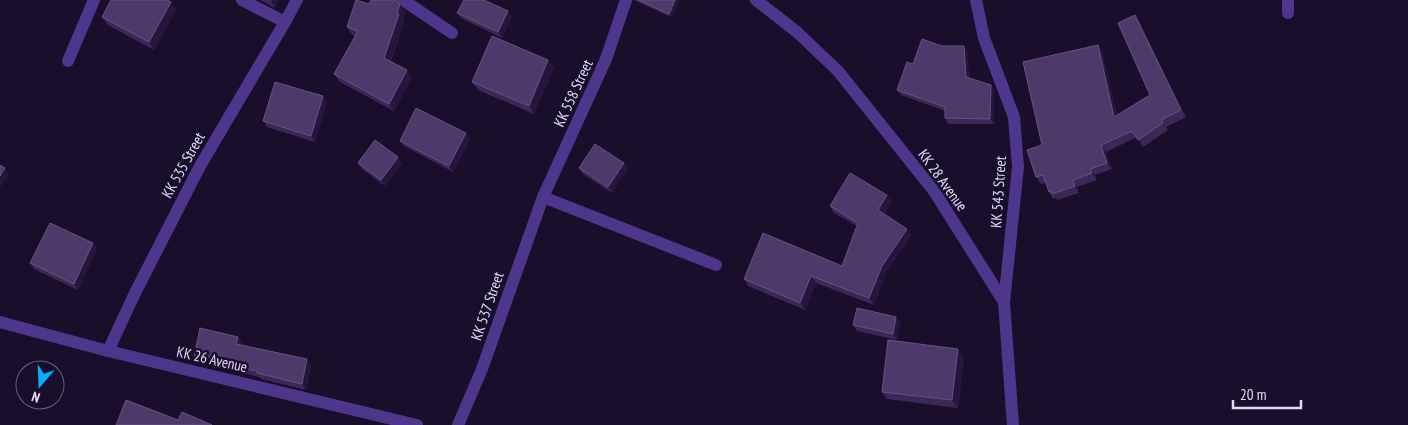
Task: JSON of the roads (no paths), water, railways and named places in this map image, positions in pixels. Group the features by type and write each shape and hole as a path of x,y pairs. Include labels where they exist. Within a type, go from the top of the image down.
{"street":[{"path":"68,61 94,0"},
{"path":"242,0 285,22"},
{"name":"KK 535 Street","path":"108,351 135,293 200,166 296,0"},
{"path":"403,0 452,33"},
{"name":"KK 558 Street","path":"543,197 606,59 626,0"},
{"name":"KK 28 Avenue","path":"756,0 797,32 838,71 934,191 1004,302 1013,425"},
{"name":"KK 543 Street","path":"976,0 984,38 1014,117 1018,167 1004,302"},
{"path":"543,197 716,265"},
{"name":"KK 537 Street","path":"458,425 482,369 543,197"},
{"name":"KK 26 Avenue","path":"0,322 108,351 417,425"}]}
